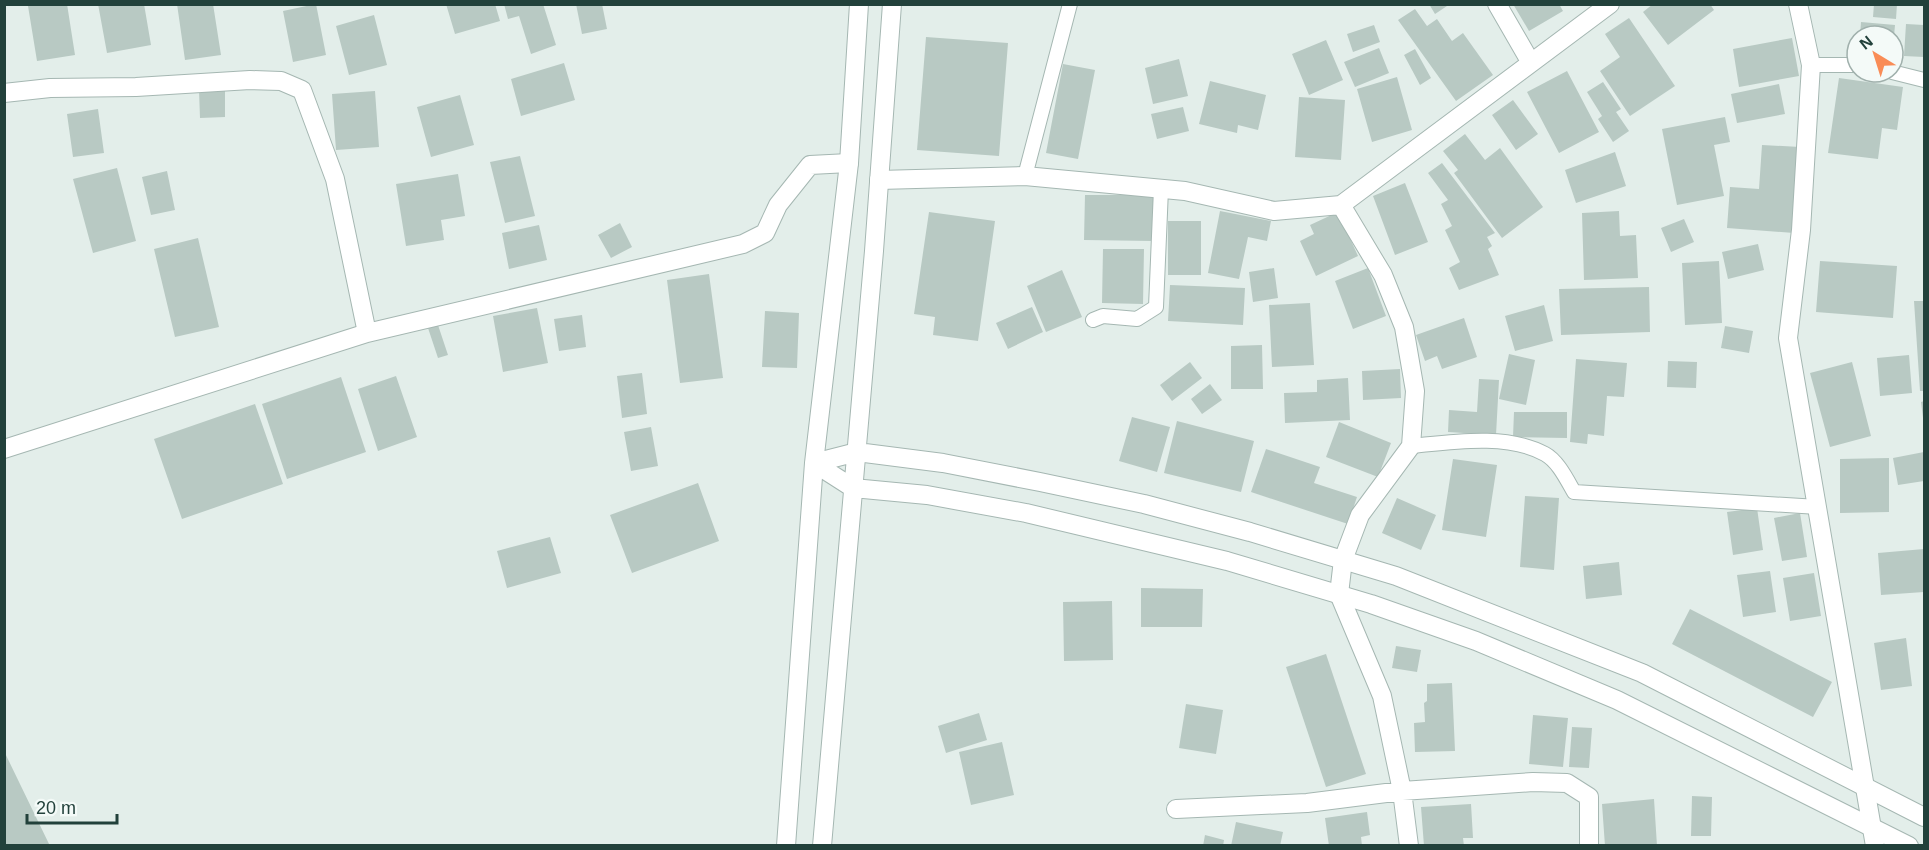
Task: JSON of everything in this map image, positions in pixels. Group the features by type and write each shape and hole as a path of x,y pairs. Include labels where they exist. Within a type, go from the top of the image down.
{"street":[{"path":"786,846 814,463 849,163 859,4"},
{"path":"822,846 857,452 892,4"},
{"path":"1497,4 1531,63"},
{"path":"879,180 1025,176 1185,191 1274,211 1341,205 1610,4"},
{"path":"1798,4 1811,64 1801,230 1788,338 1874,836"},
{"path":"4,93 50,88 136,87 250,81 281,81 302,90 335,179 367,333"},
{"path":"4,449 367,333 743,244 765,232 778,205 810,165 849,163"},
{"path":"1341,205 1383,275 1404,327 1415,392 1411,446 1359,515 1343,560 1339,594 1382,696 1402,791 1409,846"},
{"path":"814,463 857,452 943,463 1144,504 1407,580 1641,673 1924,818"},
{"path":"814,463 854,488 927,495 1026,513 1227,561 1371,604 1476,641 1617,700 1874,836 1909,846"},
{"path":"1176,809 1307,803 1402,791 1567,783 1589,797 1589,846"}],"lane":[{"path":"1025,176 1070,4"},
{"path":"1811,64 1845,65"},
{"path":"1905,75 1924,80"},
{"path":"1094,320 1103,316 1137,319 1156,307 1161,189"},
{"path":"1411,446 1478,439 1519,446 1547,455 1564,475 1574,492 1818,507"}],"building":[{"path":"67,4 75,55 37,61 28,6"},
{"path":"98,4 144,4 151,45 107,53"},
{"path":"177,4 213,4 221,55 185,60"},
{"path":"316,4 326,55 293,62 283,11"},
{"path":"446,4 495,4 500,21 455,34"},
{"path":"504,4 543,4 556,45 531,54 519,16 508,19"},
{"path":"576,4 602,4 607,29 582,34"},
{"path":"1429,4 1450,4 1435,14"},
{"path":"1513,4 1559,4 1563,11 1529,31"},
{"path":"1653,4 1710,4 1714,10 1668,45 1643,12"},
{"path":"1874,4 1897,4 1896,19 1873,17"},
{"path":"1415,9 1427,26 1437,19 1452,41 1463,33 1493,75 1456,101 1398,20"},
{"path":"374,15 387,65 349,75 336,26"},
{"path":"1629,18 1675,86 1630,116 1600,71 1620,57 1605,34"},
{"path":"1861,22 1884,24 1861,24"},
{"path":"1906,24 1924,25 1924,57 1905,56"},
{"path":"1374,25 1380,42 1353,52 1347,34"},
{"path":"926,37 1008,43 999,156 917,150"},
{"path":"1792,38 1799,76 1739,87 1733,49"},
{"path":"1326,40 1343,80 1309,95 1292,54"},
{"path":"1379,48 1389,73 1355,87 1344,62"},
{"path":"1415,49 1431,78 1420,85 1404,55"},
{"path":"1179,59 1188,96 1153,104 1145,68"},
{"path":"564,63 575,100 521,116 511,79"},
{"path":"1063,64 1095,70 1078,159 1046,153"},
{"path":"1567,71 1599,132 1559,153 1527,92"},
{"path":"1397,77 1412,130 1372,142 1357,89"},
{"path":"1839,78 1845,79 1845,84 1882,84 1903,87 1897,130 1882,128 1878,159 1828,153"},
{"path":"1210,81 1266,95 1258,130 1238,125 1237,133 1199,124"},
{"path":"1603,82 1621,109 1616,112 1629,131 1613,142 1598,119 1602,116 1587,92"},
{"path":"1779,84 1785,114 1737,123 1731,94"},
{"path":"225,89 225,117 200,118 199,90"},
{"path":"375,91 379,147 336,150 332,94"},
{"path":"460,95 474,145 431,157 417,107"},
{"path":"1299,97 1345,100 1341,160 1295,157"},
{"path":"1513,100 1538,134 1516,150 1492,115"},
{"path":"1183,107 1189,131 1157,139 1151,114"},
{"path":"98,109 104,153 73,157 67,114"},
{"path":"1725,117 1730,142 1714,145 1724,196 1677,205 1662,129"},
{"path":"1465,134 1485,160 1500,148 1543,207 1502,238 1454,173 1458,170 1443,151"},
{"path":"1762,145 1800,147 1794,233 1727,228 1730,187 1759,189"},
{"path":"1615,152 1626,186 1576,203 1565,170"},
{"path":"520,156 535,216 505,223 490,162"},
{"path":"1442,163 1495,233 1487,237 1492,246 1488,249 1499,275 1459,290 1449,268 1460,262 1445,230 1452,226 1441,204 1448,200 1428,173"},
{"path":"117,168 136,241 93,253 73,179"},
{"path":"167,171 175,210 151,215 142,177"},
{"path":"458,174 465,216 441,220 444,240 406,246 396,184"},
{"path":"1405,183 1428,242 1395,255 1373,196"},
{"path":"1085,195 1153,195 1153,241 1084,240"},
{"path":"1220,211 1271,221 1267,241 1248,237 1239,279 1208,273"},
{"path":"1619,211 1620,236 1636,235 1638,278 1584,280 1582,213"},
{"path":"929,212 995,221 978,341 933,335 935,317 914,314"},
{"path":"1338,212 1358,256 1316,276 1300,241 1314,234 1310,225"},
{"path":"1684,219 1694,242 1671,252 1661,228"},
{"path":"1168,221 1201,221 1201,275 1168,275"},
{"path":"620,223 632,247 611,258 598,235"},
{"path":"539,225 547,260 509,269 502,233"},
{"path":"198,238 219,327 175,337 154,249"},
{"path":"1758,244 1764,270 1728,279 1722,252"},
{"path":"1103,249 1144,249 1143,304 1102,303"},
{"path":"1719,261 1722,323 1685,325 1682,263"},
{"path":"1820,261 1897,266 1893,318 1816,312"},
{"path":"1274,268 1278,298 1253,302 1249,272"},
{"path":"1368,268 1386,316 1353,329 1335,281"},
{"path":"1062,270 1082,317 1046,332 1027,286"},
{"path":"709,274 723,378 680,383 667,280"},
{"path":"1170,285 1245,288 1243,325 1168,321"},
{"path":"1649,287 1650,332 1561,335 1559,289"},
{"path":"1914,301 1924,301 1924,391 1920,391"},
{"path":"1310,303 1314,365 1272,367 1269,305"},
{"path":"1544,305 1553,341 1515,351 1505,316"},
{"path":"1032,307 1043,332 1008,349 996,323"},
{"path":"537,308 548,363 503,372 493,316"},
{"path":"765,311 799,313 797,368 762,367"},
{"path":"582,315 586,347 559,351 554,319"},
{"path":"1464,318 1477,357 1442,369 1437,356 1425,361 1416,335"},
{"path":"438,325 448,355 438,358 428,328"},
{"path":"1725,326 1753,331 1749,353 1721,348"},
{"path":"1262,345 1263,389 1231,389 1231,346"},
{"path":"1509,354 1535,360 1526,405 1499,399"},
{"path":"1909,355 1912,393 1880,396 1877,358"},
{"path":"1576,359 1627,363 1624,397 1607,396 1604,436 1588,434 1587,444 1570,442"},
{"path":"1668,361 1697,362 1696,388 1667,387"},
{"path":"1190,362 1202,378 1172,401 1160,385"},
{"path":"1852,362 1871,436 1830,447 1810,373"},
{"path":"1400,369 1401,398 1363,400 1362,371"},
{"path":"642,373 647,414 622,418 617,376"},
{"path":"396,376 417,437 378,451 358,389"},
{"path":"341,377 366,452 287,479 262,404"},
{"path":"1348,378 1350,420 1285,423 1284,393 1317,392 1317,380"},
{"path":"1479,379 1499,380 1496,435 1448,432 1449,410 1477,412"},
{"path":"1210,384 1222,400 1202,414 1191,399"},
{"path":"1924,401 1924,418 1923,418 1921,402"},
{"path":"255,404 283,484 182,519 154,439"},
{"path":"1514,412 1567,412 1567,438 1513,437"},
{"path":"1132,417 1170,427 1157,472 1119,461"},
{"path":"1177,421 1254,441 1241,492 1164,473"},
{"path":"1339,422 1391,443 1378,477 1326,457"},
{"path":"651,427 658,466 631,471 624,432"},
{"path":"1266,449 1320,467 1314,483 1357,497 1348,524 1251,492"},
{"path":"1924,452 1924,481 1898,485 1893,458"},
{"path":"1889,458 1889,512 1840,513 1840,459"},
{"path":"1453,459 1497,465 1486,537 1442,530"},
{"path":"698,483 719,541 632,573 610,515"},
{"path":"1525,496 1559,498 1554,570 1520,567"},
{"path":"1397,498 1436,515 1421,550 1382,533"},
{"path":"1757,508 1763,550 1733,555 1727,512"},
{"path":"1800,513 1807,557 1782,561 1774,518"},
{"path":"550,537 561,573 507,588 497,551"},
{"path":"1924,549 1924,592 1881,595 1878,553"},
{"path":"1619,562 1622,595 1586,599 1583,566"},
{"path":"1770,571 1776,612 1743,617 1737,575"},
{"path":"1814,573 1821,616 1790,621 1783,578"},
{"path":"1141,588 1203,589 1202,627 1141,627"},
{"path":"1112,601 1113,660 1064,661 1063,602"},
{"path":"1690,609 1832,682 1813,717 1672,644"},
{"path":"1906,638 1912,686 1881,690 1874,643"},
{"path":"1396,646 1421,650 1417,672 1392,668"},
{"path":"1326,654 1366,774 1326,787 1286,667"},
{"path":"1452,683 1455,751 1415,752 1414,723 1425,722 1424,703 1427,701 1427,684"},
{"path":"1186,704 1223,710 1216,754 1179,748"},
{"path":"979,713 987,740 946,753 938,726"},
{"path":"1533,715 1568,718 1563,767 1529,764"},
{"path":"1572,727 1592,728 1589,768 1569,767"},
{"path":"1002,742 1014,795 971,805 959,752"},
{"path":"4,751 50,846 4,846"},
{"path":"1692,796 1712,797 1711,836 1691,836"},
{"path":"1654,799 1657,846 1605,846 1602,804"},
{"path":"1471,804 1473,838 1463,838 1464,846 1424,846 1421,807"},
{"path":"1367,812 1370,835 1361,837 1362,846 1329,846 1325,818"},
{"path":"1236,822 1283,832 1280,846 1231,846"},
{"path":"1205,835 1224,840 1223,846 1203,846"}]}
